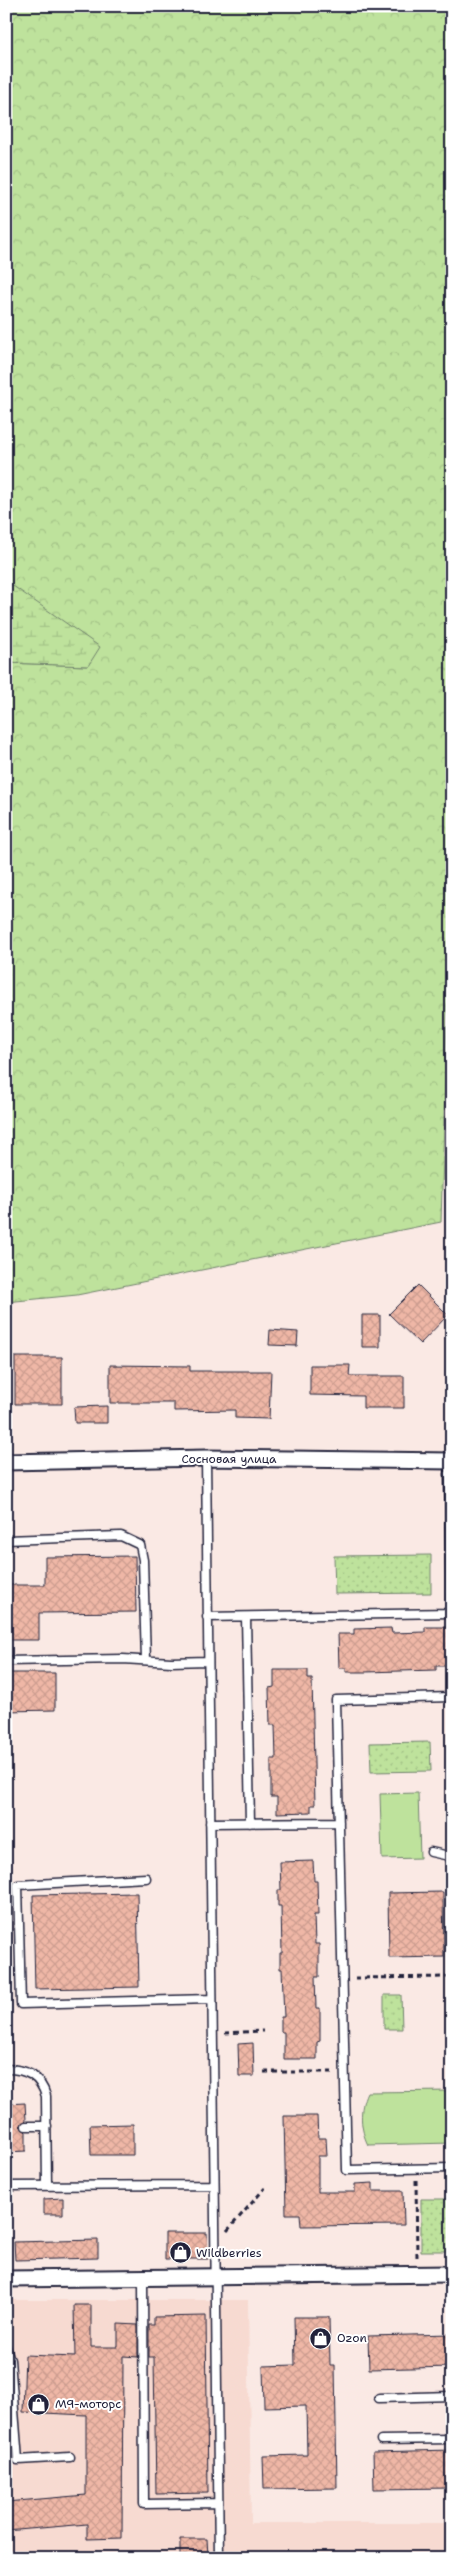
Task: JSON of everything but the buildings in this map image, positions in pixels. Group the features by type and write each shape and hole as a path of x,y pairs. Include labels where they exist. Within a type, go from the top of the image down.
{"street":[{"name":"Сосновая улица","path":"6,1462 206,1458 451,1461"},
{"path":"6,2278 452,2274"}],"lane":[{"path":"206,1458 211,2033 214,2275 217,2300 219,2558"},
{"path":"207,1617 451,1613 451,1461"},
{"path":"6,1540 121,1536 140,1545 143,1560 146,1660"},
{"path":"246,1617 250,1823"},
{"path":"6,1661 207,1661"},
{"path":"452,1697 336,1700 347,2170 452,2168"},
{"path":"210,1823 338,1822"},
{"path":"431,1852 449,1856 452,1862"},
{"path":"146,1878 18,1885 22,2004 211,1999"},
{"path":"6,2070 35,2075 40,2081 46,2096 48,2186"},
{"path":"26,2126 47,2126"},
{"path":"6,2186 213,2185"},
{"path":"144,2277 144,2504 218,2503"},
{"path":"6,2347 10,2360 18,2460 70,2457"},
{"path":"379,2398 452,2396"},
{"path":"381,2440 452,2439"}],"path":[{"path":"342,1979 452,1977"},
{"path":"211,2033 264,2032"},
{"path":"264,2072 344,2072"},
{"path":"416,2169 417,2258"},
{"path":"224,2235 265,2188"}],"shaded area":[{"path":"6,2300 248,2300 251,2523 452,2523 452,2558 6,2558"}],"green space":[{"path":"6,6 452,6 452,850 441,1222 77,1295 6,1302 6,663 88,666 19,591 6,581"},
{"path":"6,581 100,647 88,666 6,663"},
{"path":"431,1555 431,1593 335,1594 334,1556"},
{"path":"430,1742 431,1771 371,1772 370,1743"},
{"path":"418,1793 420,1858 382,1859 380,1794"},
{"path":"384,1995 401,1995 402,2029 384,2029"},
{"path":"451,2091 452,2143 368,2145 363,2132 362,2119 364,2099 367,2092"},
{"path":"421,2199 452,2199 452,2251 421,2251"}],"place":[{"name":"Wildberries","path":"180,2253"},
{"name":"Ozon","path":"321,2338"},
{"name":"М9-моторс","path":"39,2404"}]}
